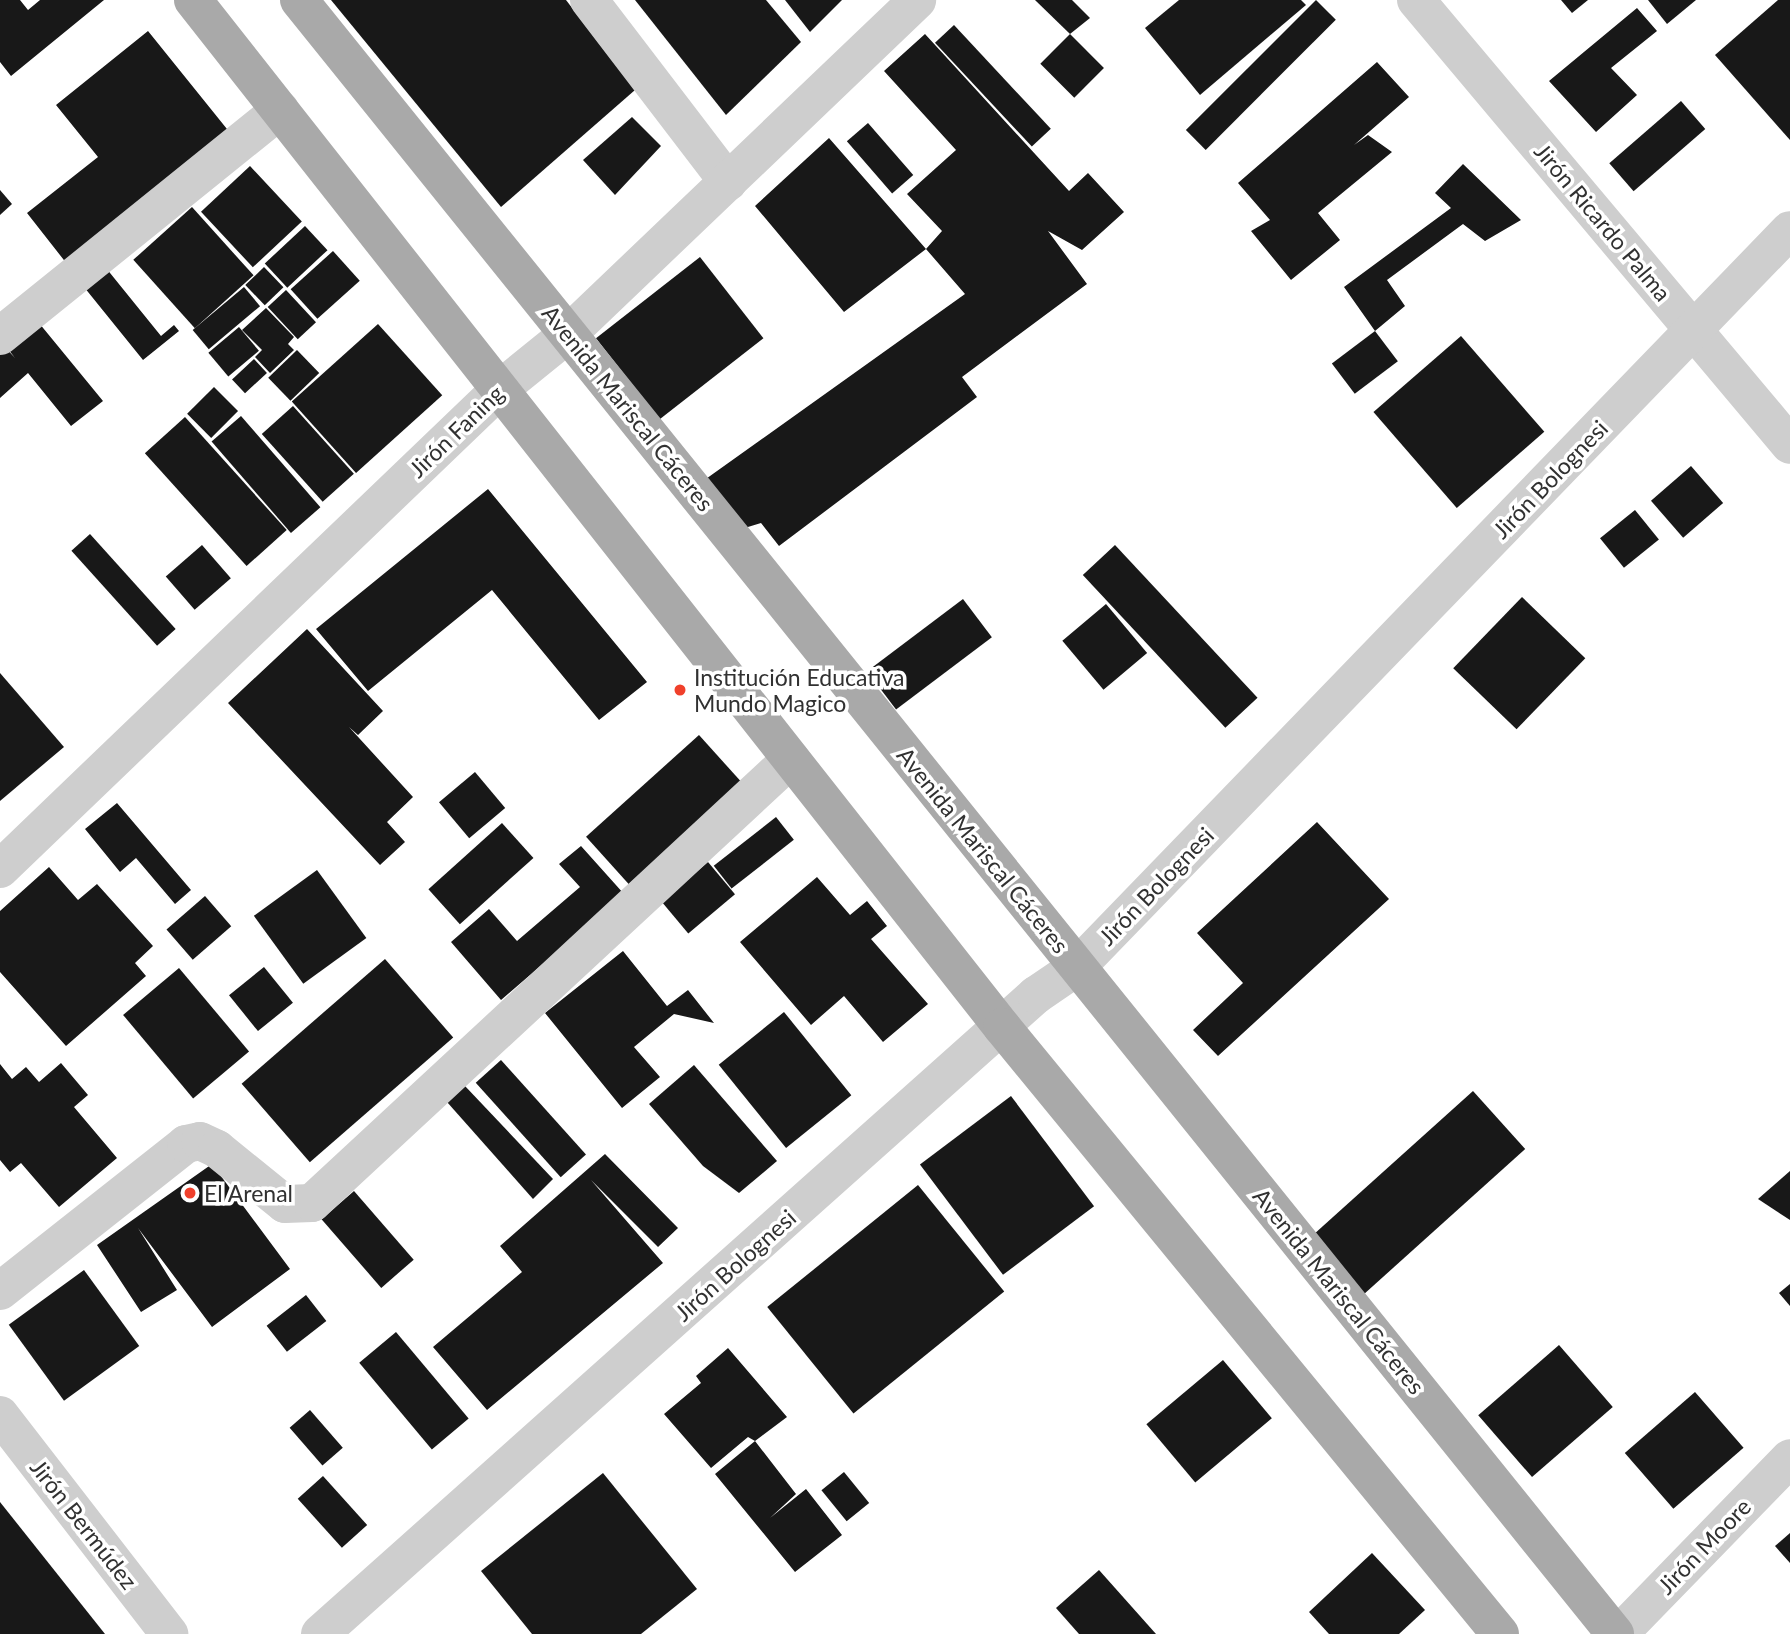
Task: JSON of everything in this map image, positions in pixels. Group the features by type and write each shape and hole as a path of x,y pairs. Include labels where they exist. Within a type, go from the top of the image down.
{"main road":[{"path":"193,0 1002,1027 1500,1634"},
{"name":"Avenida Mariscal Cáceres","path":"299,0 1617,1634"}],"street":[{"path":"589,0 728,182"},
{"name":"Jirón Faning","path":"0,869 500,389 568,334 917,0"},
{"name":"Jirón Ricardo Palma","path":"1416,0 1790,445"},
{"path":"0,336 280,110"},
{"name":"Jirón Bolognesi","path":"320,1634 1002,1027 1077,967 1790,230"},
{"path":"0,1291 186,1144 200,1141 217,1149 285,1204 312,1203 791,759"},
{"name":"Jirón Bermúdez","path":"0,1415 169,1634"},
{"name":"Jirón Moore","path":"1617,1634 1790,1458"}],"building":[{"path":"0,0 20,0 28,10 40,0 104,0 11,76 0,62"},
{"path":"331,0 566,0 635,90 501,207"},
{"path":"635,0 766,0 801,42 726,115"},
{"path":"785,0 842,0 810,32"},
{"path":"1035,0 1072,0 1090,18 1070,34"},
{"path":"1179,0 1301,0 1306,5 1200,95 1145,28"},
{"path":"1316,0 1336,20 1206,150 1186,130"},
{"path":"1561,0 1588,0 1572,13"},
{"path":"1648,0 1696,0 1667,24"},
{"path":"1778,0 1790,0 1790,140 1715,55"},
{"path":"1637,8 1657,31 1611,68 1637,95 1596,132 1549,81"},
{"path":"954,25 1051,129 1032,147 935,43"},
{"path":"148,31 231,134 67,264 27,213 98,157 56,105"},
{"path":"925,34 1069,191 1088,173 1124,212 1082,250 1048,231 1087,284 962,377 977,397 779,546 761,523 738,530 703,481 965,294 926,249 942,231 907,194 956,150 884,71"},
{"path":"1070,34 1104,68 1074,98 1040,64"},
{"path":"1377,62 1409,97 1354,145 1368,135 1392,152 1318,213 1340,240 1291,280 1251,231 1270,220 1238,183"},
{"path":"1681,101 1705,129 1634,191 1609,163"},
{"path":"632,117 661,146 615,195 583,160"},
{"path":"868,123 913,175 892,193 847,141"},
{"path":"829,138 926,249 844,312 755,206"},
{"path":"1463,164 1521,220 1485,241 1463,224 1387,280 1405,306 1375,331 1344,287 1451,208 1435,193"},
{"path":"250,166 302,222 253,267 201,212"},
{"path":"0,190 12,204 0,215"},
{"path":"192,207 254,275 195,328 133,260"},
{"path":"305,226 328,250 287,288 265,264"},
{"path":"333,251 360,281 317,319 291,289"},
{"path":"700,257 763,338 659,419 596,338"},
{"path":"264,267 283,287 265,305 245,285"},
{"path":"106,268 161,336 174,325 179,331 143,360 84,287"},
{"path":"244,287 260,306 209,349 193,330"},
{"path":"286,290 316,322 298,339 268,307"},
{"path":"266,308 294,337 288,344 294,350 270,373 255,357 262,350 242,330"},
{"path":"39,323 103,401 71,426 28,373 0,398 0,349 4,346 15,358 8,349"},
{"path":"378,324 442,395 356,473 292,402"},
{"path":"239,327 259,351 228,376 208,353"},
{"path":"1375,331 1398,361 1355,394 1332,363"},
{"path":"1461,336 1544,432 1457,508 1373,412"},
{"path":"297,350 319,373 290,401 268,378"},
{"path":"254,359 267,373 245,393 232,379"},
{"path":"214,387 238,411 211,438 187,414"},
{"path":"293,406 354,474 323,502 262,434"},
{"path":"241,416 320,507 291,533 212,442"},
{"path":"185,417 287,530 247,566 145,453"},
{"path":"1691,466 1723,503 1683,538 1651,501"},
{"path":"488,489 647,682 599,720 492,590 368,691 316,629"},
{"path":"1635,510 1659,540 1624,568 1600,538"},
{"path":"90,534 176,629 157,646 71,551"},
{"path":"202,545 231,578 195,610 166,576"},
{"path":"1115,545 1258,698 1225,728 1083,575"},
{"path":"1522,597 1585,658 1517,729 1453,668"},
{"path":"963,599 992,637 896,710 867,671"},
{"path":"1106,604 1147,653 1103,690 1062,641"},
{"path":"307,629 383,711 358,735 349,727 413,797 387,822 405,842 380,865 228,703"},
{"path":"0,673 64,747 0,801"},
{"path":"699,735 742,783 629,884 586,837"},
{"path":"475,772 505,808 469,838 439,802"},
{"path":"117,803 191,890 175,904 136,858 120,872 85,829"},
{"path":"776,817 794,840 732,888 714,866"},
{"path":"1317,822 1389,899 1218,1056 1193,1030 1243,983 1197,933"},
{"path":"502,823 533,858 460,924 428,889"},
{"path":"581,846 624,894 501,1000 451,942 489,909 517,941 580,887 559,864"},
{"path":"708,862 735,894 688,933 661,901"},
{"path":"49,867 78,900 97,884 153,946 135,963 146,976 66,1046 0,972 0,911"},
{"path":"317,870 366,938 303,984 254,916"},
{"path":"817,877 850,915 867,901 887,926 871,939 928,1004 883,1042 844,996 811,1025 740,942"},
{"path":"205,896 231,926 193,960 167,929"},
{"path":"623,951 667,1006 688,990 714,1023 674,1014 634,1047 660,1077 622,1108 545,1013"},
{"path":"385,959 453,1037 310,1162 242,1084"},
{"path":"264,967 293,1003 258,1031 229,995"},
{"path":"179,968 249,1051 193,1098 123,1015"},
{"path":"784,1012 851,1095 786,1148 719,1065"},
{"path":"501,1060 586,1154 561,1177 476,1083"},
{"path":"61,1063 88,1095 74,1107 117,1158 59,1207 21,1163 10,1172 0,1160 0,1064 12,1079 26,1067 39,1082"},
{"path":"694,1065 777,1161 739,1193 703,1166 649,1104"},
{"path":"465,1086 553,1179 533,1199 447,1102"},
{"path":"1473,1091 1525,1149 1362,1296 1310,1238"},
{"path":"1011,1096 1094,1206 1003,1275 920,1165"},
{"path":"605,1154 678,1228 658,1247 591,1180 663,1263 487,1410 433,1347 522,1272 500,1246"},
{"path":"212,1164 290,1269 212,1327 138,1228 177,1290 141,1312 97,1245"},
{"path":"1790,1171 1790,1220 1758,1199"},
{"path":"918,1185 1004,1291 853,1414 767,1307"},
{"path":"354,1191 414,1260 381,1288 322,1219"},
{"path":"84,1270 139,1346 64,1401 9,1325"},
{"path":"1790,1284 1790,1306 1779,1293"},
{"path":"306,1295 326,1321 287,1352 267,1326"},
{"path":"396,1332 469,1419 432,1449 359,1363"},
{"path":"1559,1345 1613,1407 1532,1477 1478,1415"},
{"path":"728,1348 787,1417 755,1441 748,1437 711,1468 664,1414 701,1383 696,1376"},
{"path":"1223,1360 1272,1418 1195,1482 1146,1424"},
{"path":"1695,1392 1744,1448 1673,1509 1625,1453"},
{"path":"310,1410 343,1448 322,1465 290,1428"},
{"path":"755,1441 796,1494 770,1518 806,1489 842,1535 795,1572 715,1474"},
{"path":"844,1472 869,1503 847,1521 821,1490"},
{"path":"603,1473 697,1589 641,1634 532,1634 481,1571"},
{"path":"323,1476 367,1525 342,1548 298,1499"},
{"path":"0,1502 105,1634 0,1634"},
{"path":"1790,1533 1790,1563 1775,1546"},
{"path":"1372,1553 1425,1610 1399,1634 1329,1634 1309,1612"},
{"path":"1099,1570 1156,1634 1079,1634 1056,1608"}],"place":[{"name":"Institución Educativa Mundo Magico","path":"680,690"},
{"name":"El Arenal","path":"190,1193"}]}
